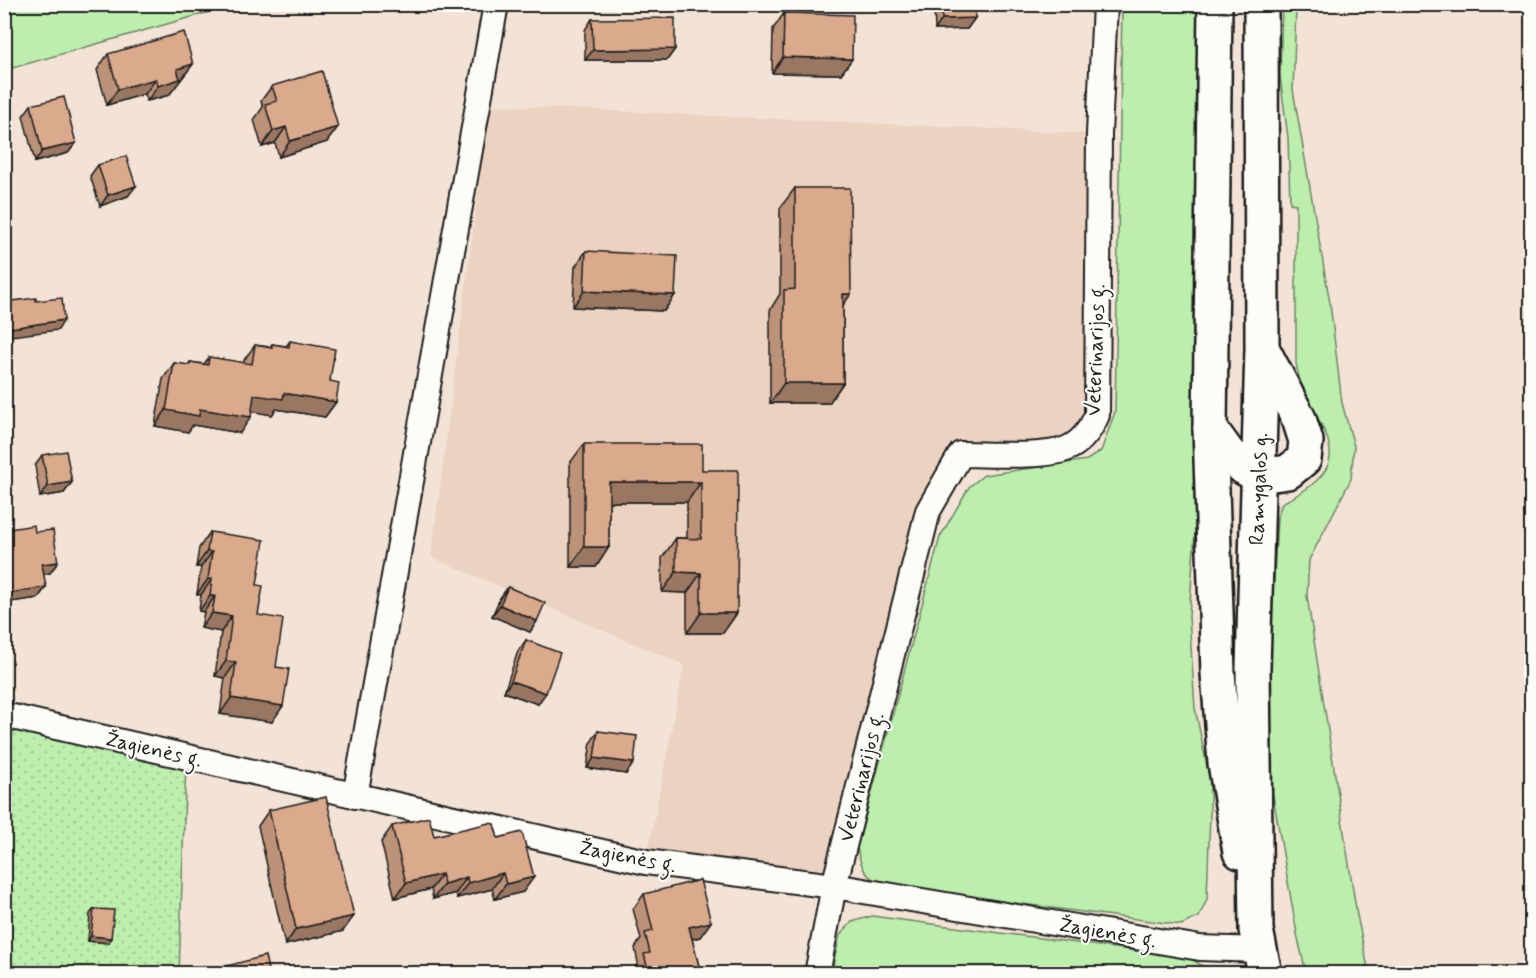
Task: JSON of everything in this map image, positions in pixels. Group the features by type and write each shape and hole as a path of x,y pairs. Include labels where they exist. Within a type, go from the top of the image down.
{"highway":[{"path":"1215,4 1210,428 1218,673 1225,763 1232,813 1260,951"},
{"name":"Ramygalos g.","path":"1260,951 1253,668 1262,348 1262,4"},
{"path":"1210,428 1228,453 1244,468 1259,476 1288,472 1304,459 1306,441 1299,419 1287,392 1262,348"}],"street":[{"path":"355,796 496,4"},
{"name":"Veterinarijos g.","path":"834,886 928,511 961,454 1049,454 1068,448 1090,430 1097,415 1099,134 1105,4"},
{"name":"Žagienės g.","path":"4,715 646,862 834,886 1200,948 1260,951"},
{"path":"817,974 834,886"}],"shaded area":[{"path":"489,105 1099,134 1097,415 1080,439 961,454 928,511 834,886 646,862 684,665 431,557"}],"green space":[{"path":"5,4 234,5 5,70"},
{"path":"1299,4 1296,8 1293,90 1330,303 1342,403 1354,446 1351,479 1309,560 1307,596 1357,915 1369,973 1306,973 1265,750 1277,518 1282,503 1310,486 1325,471 1330,455 1328,439 1302,385 1296,363 1296,204 1290,203 1288,138 1280,76 1282,5"},
{"path":"1122,5 1197,5 1200,11 1198,491 1189,617 1195,708 1210,781 1210,813 1207,899 1199,917 1181,925 886,886 869,876 861,862 857,848 940,537 969,487 984,475 1087,460 1101,451 1115,412"},
{"path":"5,720 186,762 179,973 5,974"},
{"path":"872,916 1190,958 1213,973 831,974 840,935 852,922"}],"building":[{"path":"942,4 975,4 975,18 942,19"},
{"path":"784,13 853,15 852,59 783,57"},
{"path":"675,18 675,49 593,50 592,19"},
{"path":"184,32 193,64 177,69 180,79 158,86 156,79 118,89 108,54"},
{"path":"322,71 338,127 290,141 286,127 273,131 265,104 277,101 272,86"},
{"path":"64,97 76,143 42,151 31,105"},
{"path":"126,156 136,186 108,195 98,165"},
{"path":"795,188 850,188 851,294 843,294 843,383 784,383 784,290 795,289"},
{"path":"586,251 677,256 675,295 584,291"},
{"path":"36,298 36,301 62,298 64,320 4,329 4,302"},
{"path":"290,341 335,349 330,381 339,383 336,402 284,393 283,399 254,395 251,417 200,409 199,416 166,410 174,363 190,365 190,362 208,365 209,357 252,364 255,345 272,348 272,344 289,347"},
{"path":"584,444 702,444 702,470 738,470 737,613 701,613 701,573 676,572 676,538 701,539 701,482 609,482 609,547 584,547"},
{"path":"66,451 72,482 48,486 42,455"},
{"path":"34,525 35,532 53,530 58,562 42,564 46,587 10,593 4,560 4,530"},
{"path":"210,532 264,540 257,585 263,586 258,615 283,619 276,667 289,669 283,706 231,698 236,662 226,661 232,616 212,613 215,596 210,596 212,579 208,579 212,552 207,551"},
{"path":"508,587 545,603 537,621 500,605"},
{"path":"526,640 560,653 546,693 511,681"},
{"path":"598,731 637,736 634,763 594,758"},
{"path":"326,797 354,916 296,929 269,810"},
{"path":"429,817 434,836 489,823 494,824 498,838 522,832 534,877 506,884 503,873 468,883 467,877 444,884 442,874 406,883 392,826"},
{"path":"700,880 711,922 689,927 701,974 649,974 644,954 650,953 645,933 653,931 644,894"},
{"path":"94,909 114,910 111,938 91,936"},
{"path":"265,956 269,974 205,974 204,972"}]}
